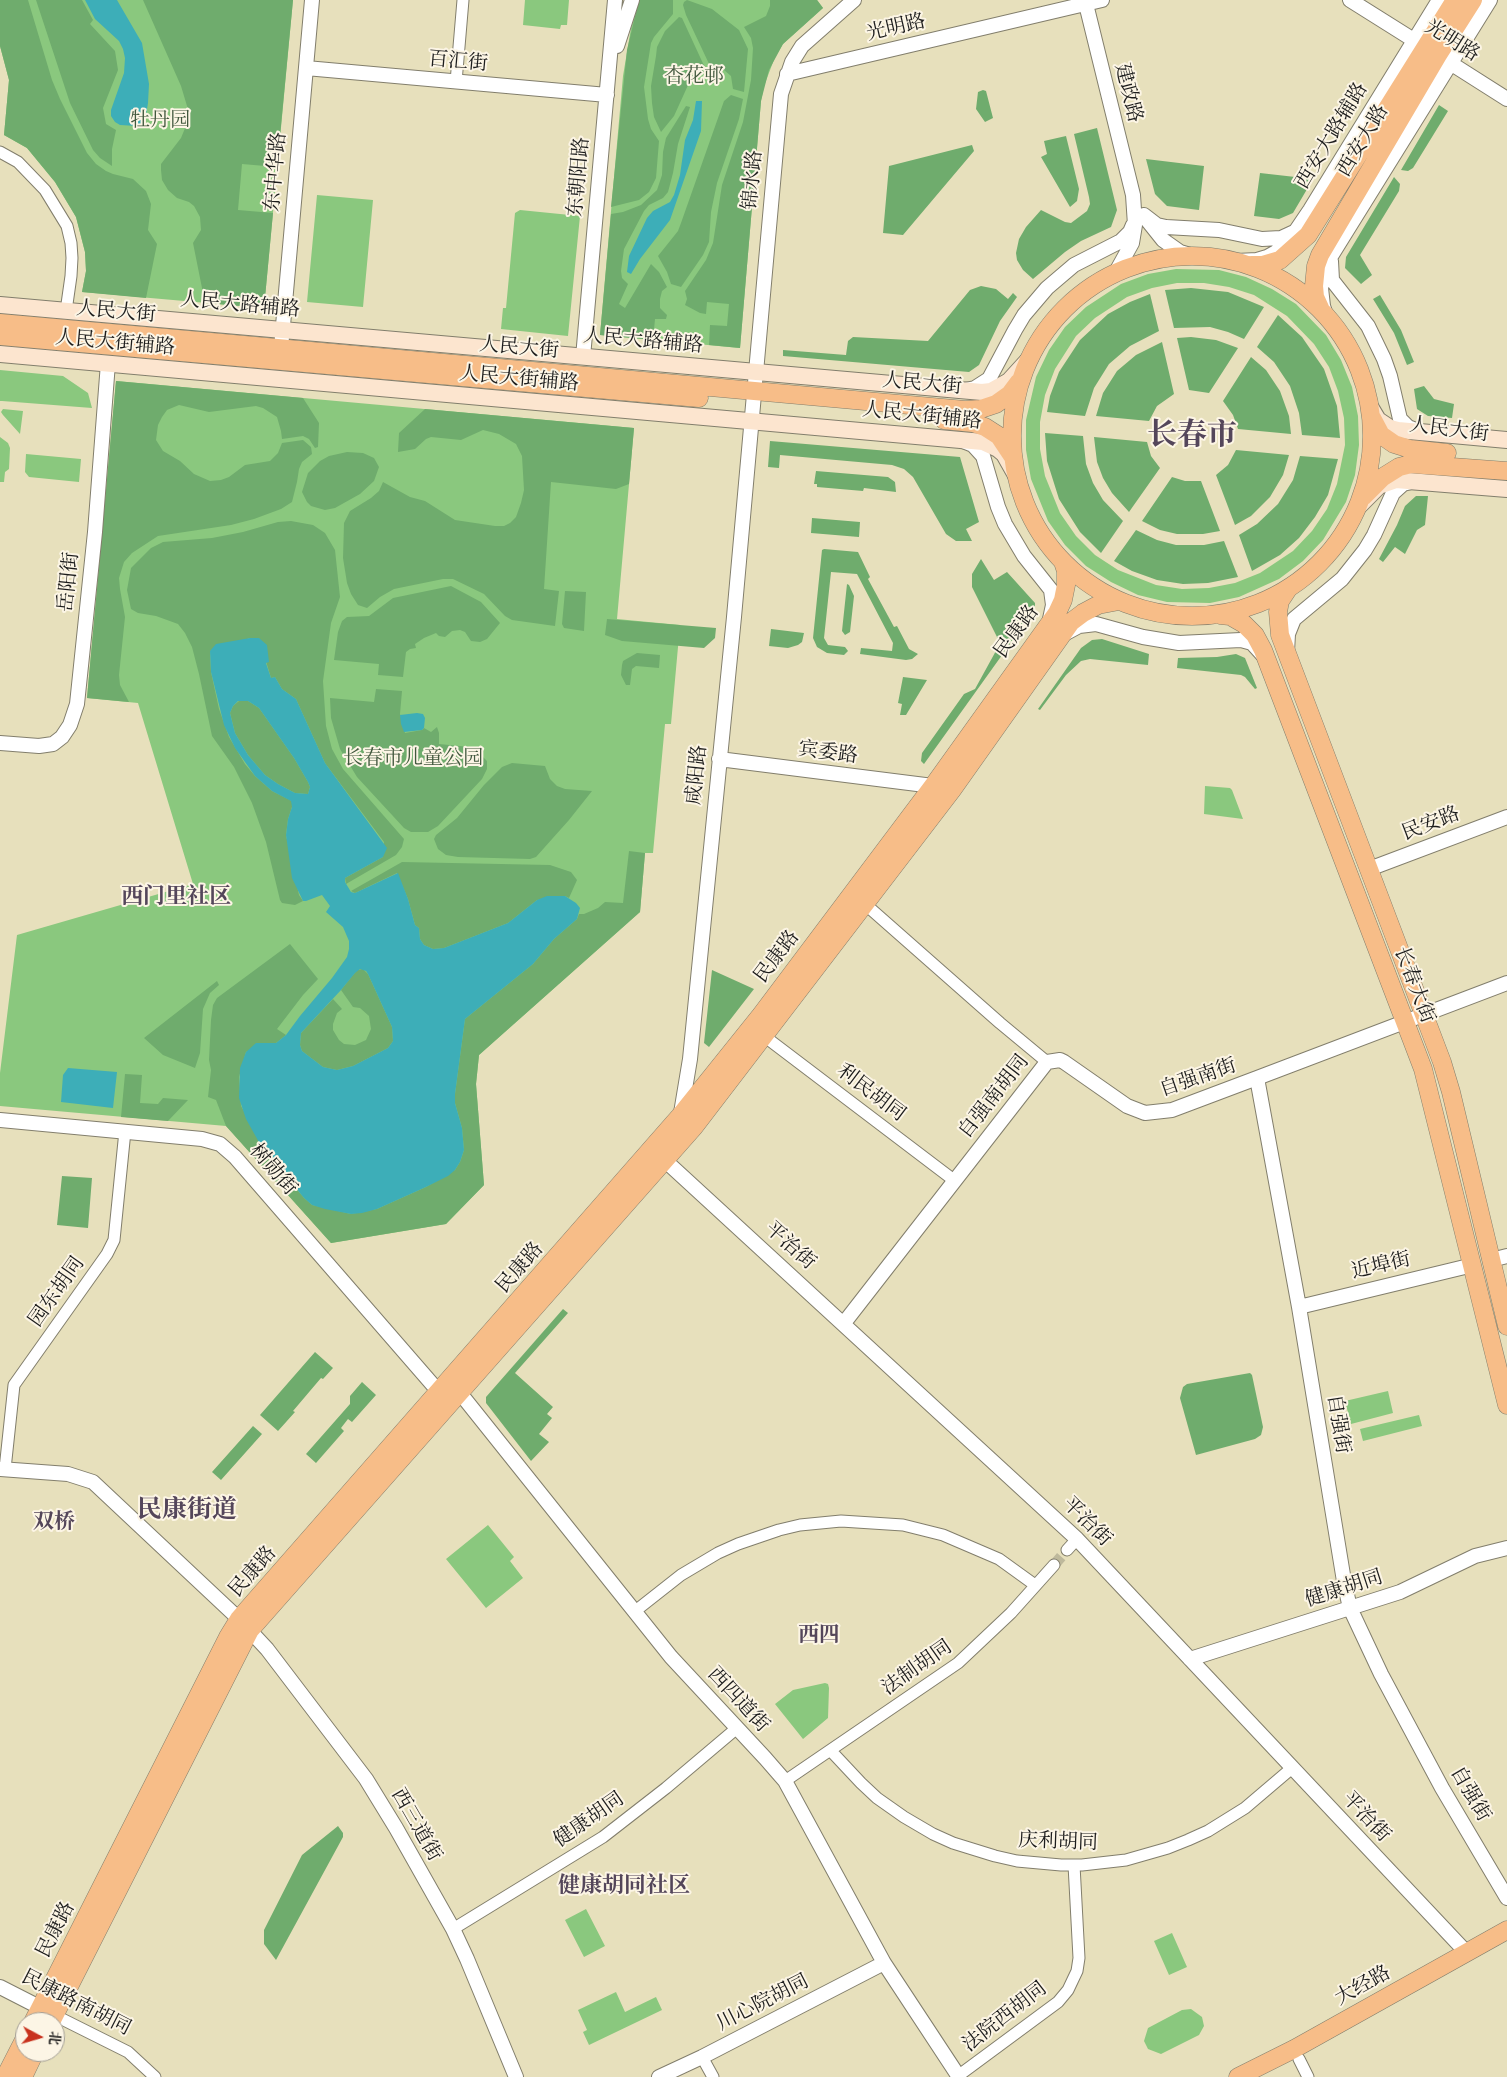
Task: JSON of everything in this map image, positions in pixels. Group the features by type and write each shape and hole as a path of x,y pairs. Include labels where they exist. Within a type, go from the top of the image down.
{"main road":[{"name":"西安大路","path":"1324,313 1315,297 1314,286 1316,266 1320,255 1432,51 1455,0"},
{"name":"西安大路","path":"1243,263 1262,265 1280,260 1308,235 1432,51 1473,0"},
{"path":"1190,255 1243,263 1291,285 1324,313 1353,354 1364,384 1370,410 1372,446 1370,462 1359,504 1342,535 1328,554 1311,571 1288,589 1258,604 1217,614 1196,616 1165,614 1119,601 1091,585 1063,562 1037,527 1023,498 1016,468 1013,419 1022,378 1030,358 1046,331 1066,307 1090,288 1116,272 1152,260 1190,255"},
{"name":"人民大路辅路","path":"0,305 982,392 1000,388 1030,358"},
{"name":"人民大街","path":"0,323 281,348 754,397 973,423 985,427 999,436 1010,450 1016,468"},
{"name":"人民大街","path":"0,336 754,397 974,410 988,408 1003,400 1022,378"},
{"name":"人民大街辅路","path":"0,354 983,442 998,449 1016,468"},
{"path":"1370,410 1378,420 1390,428 1507,440"},
{"name":"人民大街","path":"1370,410 1381,434 1403,448 1426,452 1507,459"},
{"name":"人民大街","path":"1359,504 1383,477 1411,464 1507,471"},
{"path":"1359,504 1374,490 1387,482 1396,480 1507,488"},
{"name":"民康路","path":"245,1625 439,1392 659,1154 764,1036 952,790 1054,632 1063,600 1066,577 1063,562"},
{"name":"长春大街","path":"1288,589 1280,601 1277,621 1287,655 1425,1014 1451,1092 1499,1258 1507,1326"},
{"name":"民康路","path":"47,2012 228,1637 245,1625 460,1393 659,1154 680,1116 761,1014 933,786 1054,632 1083,613 1105,602 1119,601"},
{"name":"长春大街","path":"1217,614 1230,616 1244,624 1255,635 1267,661 1424,1069 1507,1405"},
{"name":"大经路","path":"1238,2077 1294,2049 1507,1930"},
{"name":"大经路","path":"1263,2077 1299,2059 1507,1942"},
{"path":"5,2077 15,2058"},
{"path":"23,2077 30,2062"}],"street":[{"name":"东中华路","path":"281,348 312,0"},
{"path":"456,82 463,0"},
{"name":"东朝阳路","path":"583,357 615,0"},
{"path":"609,71 632,0"},
{"name":"锦水路","path":"754,397 781,94 792,62 808,39 854,0"},
{"name":"光明路","path":"787,74 1085,2 1102,0"},
{"name":"光明路","path":"1350,0 1507,99"},
{"name":"西安大路辅路","path":"1324,313 1321,288 1325,268 1432,51 1438,0"},
{"name":"西安大路辅路","path":"1243,263 1267,257 1284,246 1432,51 1490,0"},
{"name":"建政路","path":"1085,2 1139,216 1163,240 1180,252 1190,255"},
{"name":"百汇街","path":"306,68 607,95"},
{"path":"0,152 18,162 45,190 67,226 72,258 66,311"},
{"path":"1139,216 1157,225 1166,227 1213,230 1270,240 1291,235 1298,228"},
{"path":"1116,272 1132,243 1139,216"},
{"path":"961,390 975,388 989,379 1015,330 1035,301 1047,288 1074,266 1125,238 1139,216"},
{"path":"1336,248 1331,258 1332,280 1358,311 1377,342 1390,376 1400,418 1408,427 1426,433"},
{"name":"岳阳街","path":"0,743 39,746 52,744 62,737 70,725 77,704 94,542 108,363"},
{"name":"咸阳路","path":"680,1116 688,1074 754,397"},
{"path":"957,440 973,445 983,456 998,507 1009,533 1024,556 1051,590 1054,632 1096,624 1143,637 1172,642 1197,643 1241,640 1252,644 1267,661"},
{"path":"1287,655 1288,634 1294,619 1329,591 1354,565 1374,534 1393,493 1403,484 1421,481"},
{"name":"宾委路","path":"719,759 933,786"},
{"name":"民安路","path":"1369,869 1507,817"},
{"name":"自强南胡同","path":"844,1323 1047,1062 865,904"},
{"path":"1257,1078 1507,983"},
{"name":"利民胡同","path":"764,1036 955,1180"},
{"name":"自强南街","path":"1047,1062 1060,1060 1064,1062 1128,1106 1145,1113 1172,1110 1257,1078"},
{"name":"自强街","path":"1257,1078 1299,1307 1350,1608 1381,1674 1442,1788 1507,1898"},
{"name":"树勋街","path":"0,1120 202,1139 212,1141 227,1149 439,1392"},
{"name":"园东胡同","path":"3,1469 14,1385 114,1240 125,1131"},
{"name":"平治街","path":"659,1154 1077,1539 1466,1952"},
{"name":"近埠街","path":"1299,1307 1473,1265"},
{"path":"439,1392 460,1393"},
{"name":"西四道街","path":"460,1393 671,1657 785,1782 884,1963 959,2076"},
{"name":"西三道街","path":"3,1469 68,1474 93,1482 245,1625 267,1649 366,1779 396,1828 453,1929 516,2077"},
{"path":"634,1612 680,1575 712,1556 738,1544 786,1528 841,1521 896,1524 942,1534 999,1559 1035,1585"},
{"path":"1067,1550 1077,1539"},
{"name":"健康胡同","path":"1190,1659 1400,1592 1475,1556 1507,1548"},
{"name":"法制胡同","path":"785,1782 958,1663 986,1639 1054,1565"},
{"name":"健康胡同","path":"453,1929 603,1837 666,1788 737,1728"},
{"name":"庆利胡同","path":"831,1750 850,1773 877,1798 933,1834 953,1843 995,1856 1039,1864 1074,1865 1126,1860 1168,1848 1208,1831 1245,1808 1292,1768"},
{"name":"法院西胡同","path":"959,2076 1058,2002 1068,1990 1077,1971 1079,1958 1074,1865"},
{"name":"川心院胡同","path":"660,2077 884,1963"},
{"name":"民康路南胡同","path":"0,1988 37,2012"},
{"name":"民康路南胡同","path":"65,2025 128,2052 155,2077"},
{"path":"702,2057 713,2077"},
{"path":"1299,2059 1308,2077"}],"green space":[{"name":"牡丹园","path":"0,0 293,0 264,308 82,292 86,271 85,252 76,217 55,182 27,148 4,135 9,80 0,46"},
{"path":"0,0 28,0 52,80 87,153 96,164 106,171 133,179 146,191 151,204 148,230 157,244 146,298 82,292 86,271 85,252 76,217 55,182 27,148 4,135 9,80 0,46"},
{"path":"36,0 82,0 93,20 90,24 115,51 118,70 103,108 106,124 116,130 112,149 112,166 100,158 93,150 70,103"},
{"path":"143,0 293,0 277,167 242,164 238,210 273,213 264,308 205,303 193,243 201,230 200,217 194,206 177,198 168,190 162,180 161,170 161,164 181,138 190,116 181,86"},
{"path":"525,0 569,0 567,25 561,25 560,29 523,25"},
{"name":"杏花邨","path":"639,0 817,0 823,8 783,44 775,57 764,86 761,101 740,348 600,335 623,76 631,28"},
{"path":"639,0 673,0 673,14 651,43 644,87 648,119 651,129 659,141 656,178 649,192 639,200 611,207 627,50"},
{"path":"687,0 712,9 739,30 748,49 744,92 733,89 731,76 724,70 711,68 686,15 683,5"},
{"path":"770,0 817,0 823,8 783,44 769,70 761,101 740,348 709,345 710,325 727,326 729,304 707,302 706,314 700,313 685,305 687,299 685,291 706,260 713,243 722,185 743,122 751,80 753,48 751,38 744,27 766,16"},
{"path":"679,17 682,18 706,70 689,83 674,116 661,132 654,117 651,86 657,47 665,31"},
{"path":"986,91 993,118 985,122 976,109 978,92"},
{"path":"731,95 743,99 739,119 717,183 711,212 709,242 703,255 681,287 671,284 658,256 678,231 724,101"},
{"path":"1439,105 1448,111 1413,168 1408,171 1401,170"},
{"path":"686,106 690,107 678,144 668,192 663,198 649,205 644,211 624,249 621,271 622,278 628,284 619,304 625,308 651,264 659,272 667,287 662,291 660,299 660,308 667,315 666,319 655,319 653,340 600,335 611,214 623,212 641,205 657,190 662,175 666,138"},
{"path":"1097,128 1117,210 1111,227 1081,241 1033,279 1023,270 1017,260 1016,253 1019,239 1026,227 1041,210 1071,223 1087,211 1090,204 1089,197 1074,134"},
{"path":"1066,136 1079,189 1077,201 1070,207 1041,157 1047,154 1044,141"},
{"path":"972,145 974,151 903,235 883,233 889,166"},
{"path":"1146,159 1204,166 1199,210 1167,206 1155,194"},
{"path":"1260,173 1313,179 1293,213 1279,219 1254,216"},
{"path":"1394,177 1400,184 1399,191 1360,255 1372,275 1361,284 1345,268 1346,257"},
{"path":"317,195 373,200 363,307 307,302"},
{"path":"520,210 580,216 568,336 501,329 503,308 506,308 515,213"},
{"path":"1176,269 1219,270 1246,277 1272,289 1296,304 1326,335 1341,360 1352,387 1358,416 1359,445 1355,475 1346,502 1323,540 1303,561 1279,579 1239,597 1210,603 1167,602 1138,595 1111,582 1086,566 1065,545 1048,521 1031,479 1026,450 1026,420 1036,377 1049,350 1065,327 1086,307 1121,284 1148,274","holes":["1177,283 1204,283 1229,287 1254,295 1287,316 1314,344 1329,367 1338,391 1344,418 1345,445 1337,484 1327,509 1312,531 1293,551 1260,573 1235,583 1209,588 1182,589 1156,585 1118,570 1095,555 1076,536 1060,513 1045,476 1040,449 1040,422 1045,395 1055,369 1076,336 1095,318 1127,297 1152,288"]},
{"path":"981,286 996,289 1008,299 1013,293 1017,297 1000,321 979,365 969,372 783,356 783,350 846,355 848,341 853,337 928,341 970,290"},
{"path":"1191,288 1228,292 1264,307 1244,339 1210,327 1174,328 1165,290"},
{"path":"1150,294 1159,331 1130,346 1109,364 1094,388 1085,416 1047,412 1050,396 1059,372 1080,340 1108,314"},
{"path":"1380,295 1401,330 1414,362 1407,365 1394,333 1373,299"},
{"path":"1278,315 1302,337 1324,369 1337,406 1340,438 1302,435 1299,413 1290,386 1274,362 1257,347"},
{"path":"1191,337 1216,340 1238,348 1209,393 1189,390 1177,338"},
{"path":"1162,342 1174,394 1157,406 1149,421 1096,416 1103,393 1117,371 1136,355"},
{"path":"1251,357 1266,370 1280,391 1289,416 1291,434 1238,429 1233,415 1223,401"},
{"path":"0,370 63,376 88,393 92,408 0,401"},
{"name":"长春市儿童公园","path":"116,381 634,428 617,619 680,625 671,724 665,724 653,853 645,853 640,912 479,1055 476,1084 484,1185 446,1224 331,1243 226,1126 0,1106 0,1073 17,935 193,884 138,703 87,698"},
{"path":"116,381 303,398 319,423 318,447 315,448 309,439 303,436 282,439 277,417 256,406 209,412 179,405 167,410 162,417 158,425 156,440 163,451 180,461 194,474 210,481 229,477 245,465 270,461 278,453 282,443 303,440 311,447 312,454 302,462 299,469 292,502 281,509 231,525 158,536 132,553 124,562 119,578 125,617 119,675 120,685 129,702 87,698"},
{"path":"1424,386 1434,399 1454,404 1452,418 1428,416 1417,409 1414,389"},
{"path":"3,409 23,411 20,434 3,415 1,412"},
{"path":"425,409 634,428 629,484 616,489 551,482 544,589 559,591 555,626 512,620 505,616 484,594 453,579 443,579 394,589 380,597 367,608 358,605 351,594 347,583 343,558 344,523 350,511 379,491 383,482 410,497 425,501 455,520 504,526 516,517 524,490 522,456 516,444 499,434 483,430 461,440 431,437 415,449 398,452 399,433"},
{"path":"1045,433 1083,436 1086,464 1093,483 1103,500 1123,521 1101,553 1080,532 1059,499 1047,461"},
{"path":"0,437 8,443 10,448 9,469 5,472 4,482 0,482"},
{"path":"1094,437 1147,442 1151,456 1160,468 1129,512 1112,493 1103,478 1097,462"},
{"path":"770,441 960,457 979,522 966,529 972,541 956,541 946,534 913,477 904,469 892,465 780,455 779,468 768,467"},
{"path":"1236,450 1289,455 1283,475 1270,497 1251,516 1235,525 1216,475 1228,465"},
{"path":"347,452 363,453 374,458 379,467 374,481 360,494 335,508 325,510 311,506 302,492 308,473 320,461 329,456"},
{"path":"26,454 81,459 79,482 29,477 25,472"},
{"path":"1300,456 1338,459 1328,495 1315,517 1299,538 1280,555 1252,571 1239,535 1257,524 1278,504 1293,480"},
{"path":"816,471 888,477 895,482 896,492 864,488 863,491 817,487 817,484 814,484"},
{"path":"1172,477 1185,481 1201,481 1220,531 1203,534 1177,534 1160,530 1142,521"},
{"path":"1416,496 1428,496 1425,525 1417,530 1405,554 1395,547 1383,562 1379,559 1405,506"},
{"path":"812,518 860,522 859,537 811,533"},
{"path":"291,521 313,525 325,533 335,550 340,597 331,623 323,681 326,726 332,749 343,769 404,839 402,847 396,855 346,884 345,878 383,857 384,842 325,763 296,699 282,689 275,677 271,678 259,638 250,638 210,651 211,672 219,709 229,737 245,764 255,776 272,791 292,801 286,835 299,895 303,901 295,905 282,903 280,900 266,842 252,803 234,767 212,736 192,647 185,633 178,624 156,616 138,613 131,609 127,590 131,568 151,548 163,542 212,538 278,522"},
{"path":"1136,530 1157,540 1176,545 1204,545 1224,541 1238,577 1208,583 1183,584 1157,580 1132,571 1114,561"},
{"path":"822,550 858,552 870,577 868,579 894,627 897,626 909,649 918,654 912,659 906,660 860,654 861,648 892,651 893,643 857,574 831,572 824,638 828,645 845,647 848,651 844,655 827,653 817,647 813,638"},
{"path":"981,559 994,580 1007,572 1035,603 1035,609 924,764 921,761 922,753 964,694 975,689 997,649 997,637 972,587 972,574"},
{"path":"847,584 854,596 850,632 845,635 842,631"},
{"path":"451,586 481,602 500,623 487,639 480,642 471,641 465,632 460,630 452,631 445,637 439,636 436,633 424,638 415,644 416,648 406,652 403,677 378,675 379,664 334,660 338,632 342,621 347,617 369,616 393,598"},
{"path":"565,591 586,592 584,631 564,628 562,624"},
{"path":"607,619 716,628 715,638 704,648 622,641 605,635"},
{"path":"771,629 804,633 802,642 788,648 769,646"},
{"path":"1102,639 1149,654 1148,665 1090,659 1081,661 1066,675 1040,710 1038,709 1081,648 1092,640"},
{"path":"637,653 660,655 659,668 636,666 632,669 630,685 626,685 621,675 623,661"},
{"path":"1236,654 1245,658 1257,688 1255,689 1241,675 1177,668 1178,658 1217,657"},
{"path":"903,677 927,680 906,715 900,715 902,704 898,703"},
{"path":"376,689 402,691 400,714 405,733 424,728 431,732 437,727 439,744 480,748 482,756 487,761 487,769 482,779 438,826 428,832 411,832 404,828 357,777 340,749 331,718 330,698 374,702"},
{"path":"239,701 248,701 259,708 294,758 308,782 310,787 308,794 295,793 278,784 265,775 248,755 235,733 230,713 233,706"},
{"path":"512,763 545,766 550,779 557,786 565,789 592,791 536,857 530,859 458,857 446,855 438,849 434,839 436,835 457,818 484,785 502,767"},
{"path":"1205,786 1230,788 1243,819 1204,814"},
{"path":"629,851 645,853 640,912 479,1055 476,1084 484,1185 446,1224 331,1243 226,1126 216,1100 208,1097 211,1070 209,1060 211,1020 213,1005 217,998 290,944 318,979 277,1029 286,1035 276,1043 261,1043 246,1052 239,1077 241,1106 268,1155 312,1205 351,1214 377,1209 426,1187 455,1170 464,1150 462,1128 455,1103 455,1094 465,1019 533,964 554,939 577,919 579,914 584,914 598,908 605,902 623,903"},
{"path":"402,862 550,865 571,872 577,880 569,898 565,896 537,900 508,923 444,948 433,949 424,945 420,939 419,928 415,925 408,899 397,873 355,893 351,891"},
{"path":"363,969 368,974 392,1027 393,1041 388,1048 353,1066 337,1070 323,1067 302,1051 300,1045 301,1033 333,999 342,1009 337,1013 333,1024 333,1030 339,1040 344,1044 355,1045 366,1040 371,1029 369,1016 360,1008 353,1007 341,990 357,970"},
{"path":"712,970 754,989 709,1047 704,1043"},
{"path":"217,981 219,985 210,993 203,1009 200,1053 195,1068 163,1055 144,1038"},
{"path":"125,1074 142,1075 140,1103 158,1104 163,1098 188,1100 168,1121 121,1117"},
{"path":"62,1176 92,1178 88,1228 57,1225"},
{"path":"563,1309 568,1313 515,1373 553,1407 547,1414 552,1418 539,1434 549,1442 531,1461 486,1403 486,1397"},
{"path":"315,1352 333,1368 323,1379 321,1378 278,1431 260,1415"},
{"path":"1250,1373 1263,1427 1261,1435 1255,1439 1196,1455 1180,1398 1183,1387 1187,1384"},
{"path":"362,1382 376,1395 352,1422 348,1419 341,1428 344,1431 316,1463 306,1454 350,1404 350,1396"},
{"path":"1388,1391 1393,1413 1351,1424 1345,1401"},
{"path":"1419,1415 1422,1426 1363,1441 1360,1429"},
{"path":"253,1426 262,1434 221,1480 212,1472"},
{"path":"488,1525 514,1557 510,1561 523,1578 486,1608 446,1559"},
{"path":"828,1684 829,1688 828,1718 803,1739 775,1704 793,1690"},
{"path":"338,1826 343,1833 343,1837 276,1960 264,1944 264,1930 302,1855"},
{"path":"586,1909 605,1946 584,1957 565,1920"},
{"path":"1172,1933 1187,1967 1169,1975 1154,1941"},
{"path":"616,1992 625,2012 656,1997 662,2010 589,2045 583,2032 587,2030 578,2010"},
{"path":"1191,2009 1202,2017 1204,2026 1199,2035 1161,2054 1148,2049 1144,2041 1148,2028 1182,2010"}],"water":[{"path":"85,0 117,0 142,43 149,84 148,103 145,121 137,126 120,125 111,116 111,110 124,73 125,58 123,49 119,41 95,19"},
{"path":"696,101 702,101 701,131 670,220 631,274 627,272 629,256 647,218 653,211 670,202 674,195 680,175 685,140 693,120"},
{"path":"259,638 267,645 269,662 266,663 271,678 275,677 282,689 296,699 325,763 387,848 383,857 345,878 345,882 351,892 355,893 398,873 415,925 419,928 420,939 424,945 433,949 444,948 508,923 537,900 547,896 565,896 580,908 577,919 554,939 533,964 465,1019 455,1094 455,1103 462,1128 464,1150 455,1170 448,1176 426,1187 377,1209 351,1214 312,1205 304,1198 260,1144 246,1119 239,1098 240,1068 246,1052 256,1043 276,1043 286,1035 347,957 349,941 343,927 326,912 330,906 322,895 303,901 292,878 286,835 292,807 291,801 272,791 255,776 235,748 224,725 211,672 210,651 216,644","holes":["238,701 248,701 259,708 294,758 308,782 310,787 308,794 295,793 278,784 265,775 248,755 235,733 230,713","360,969 368,974 392,1027 393,1041 388,1048 353,1066 337,1070 323,1067 302,1051 300,1045 301,1033"]},
{"path":"423,714 425,718 424,728 422,730 404,732 400,715"},
{"path":"68,1068 117,1072 113,1108 61,1102 63,1075"}],"tunnel":[{"path":"1054,1565 1067,1550"}],"district":[{"name":"长春市","path":"1192,436"},
{"name":"西门里社区","path":"176,897"},
{"name":"民康街道","path":"187,1510"},
{"name":"双桥","path":"54,1522"},
{"name":"西四","path":"819,1635"},
{"name":"健康胡同社区","path":"624,1886"}]}
